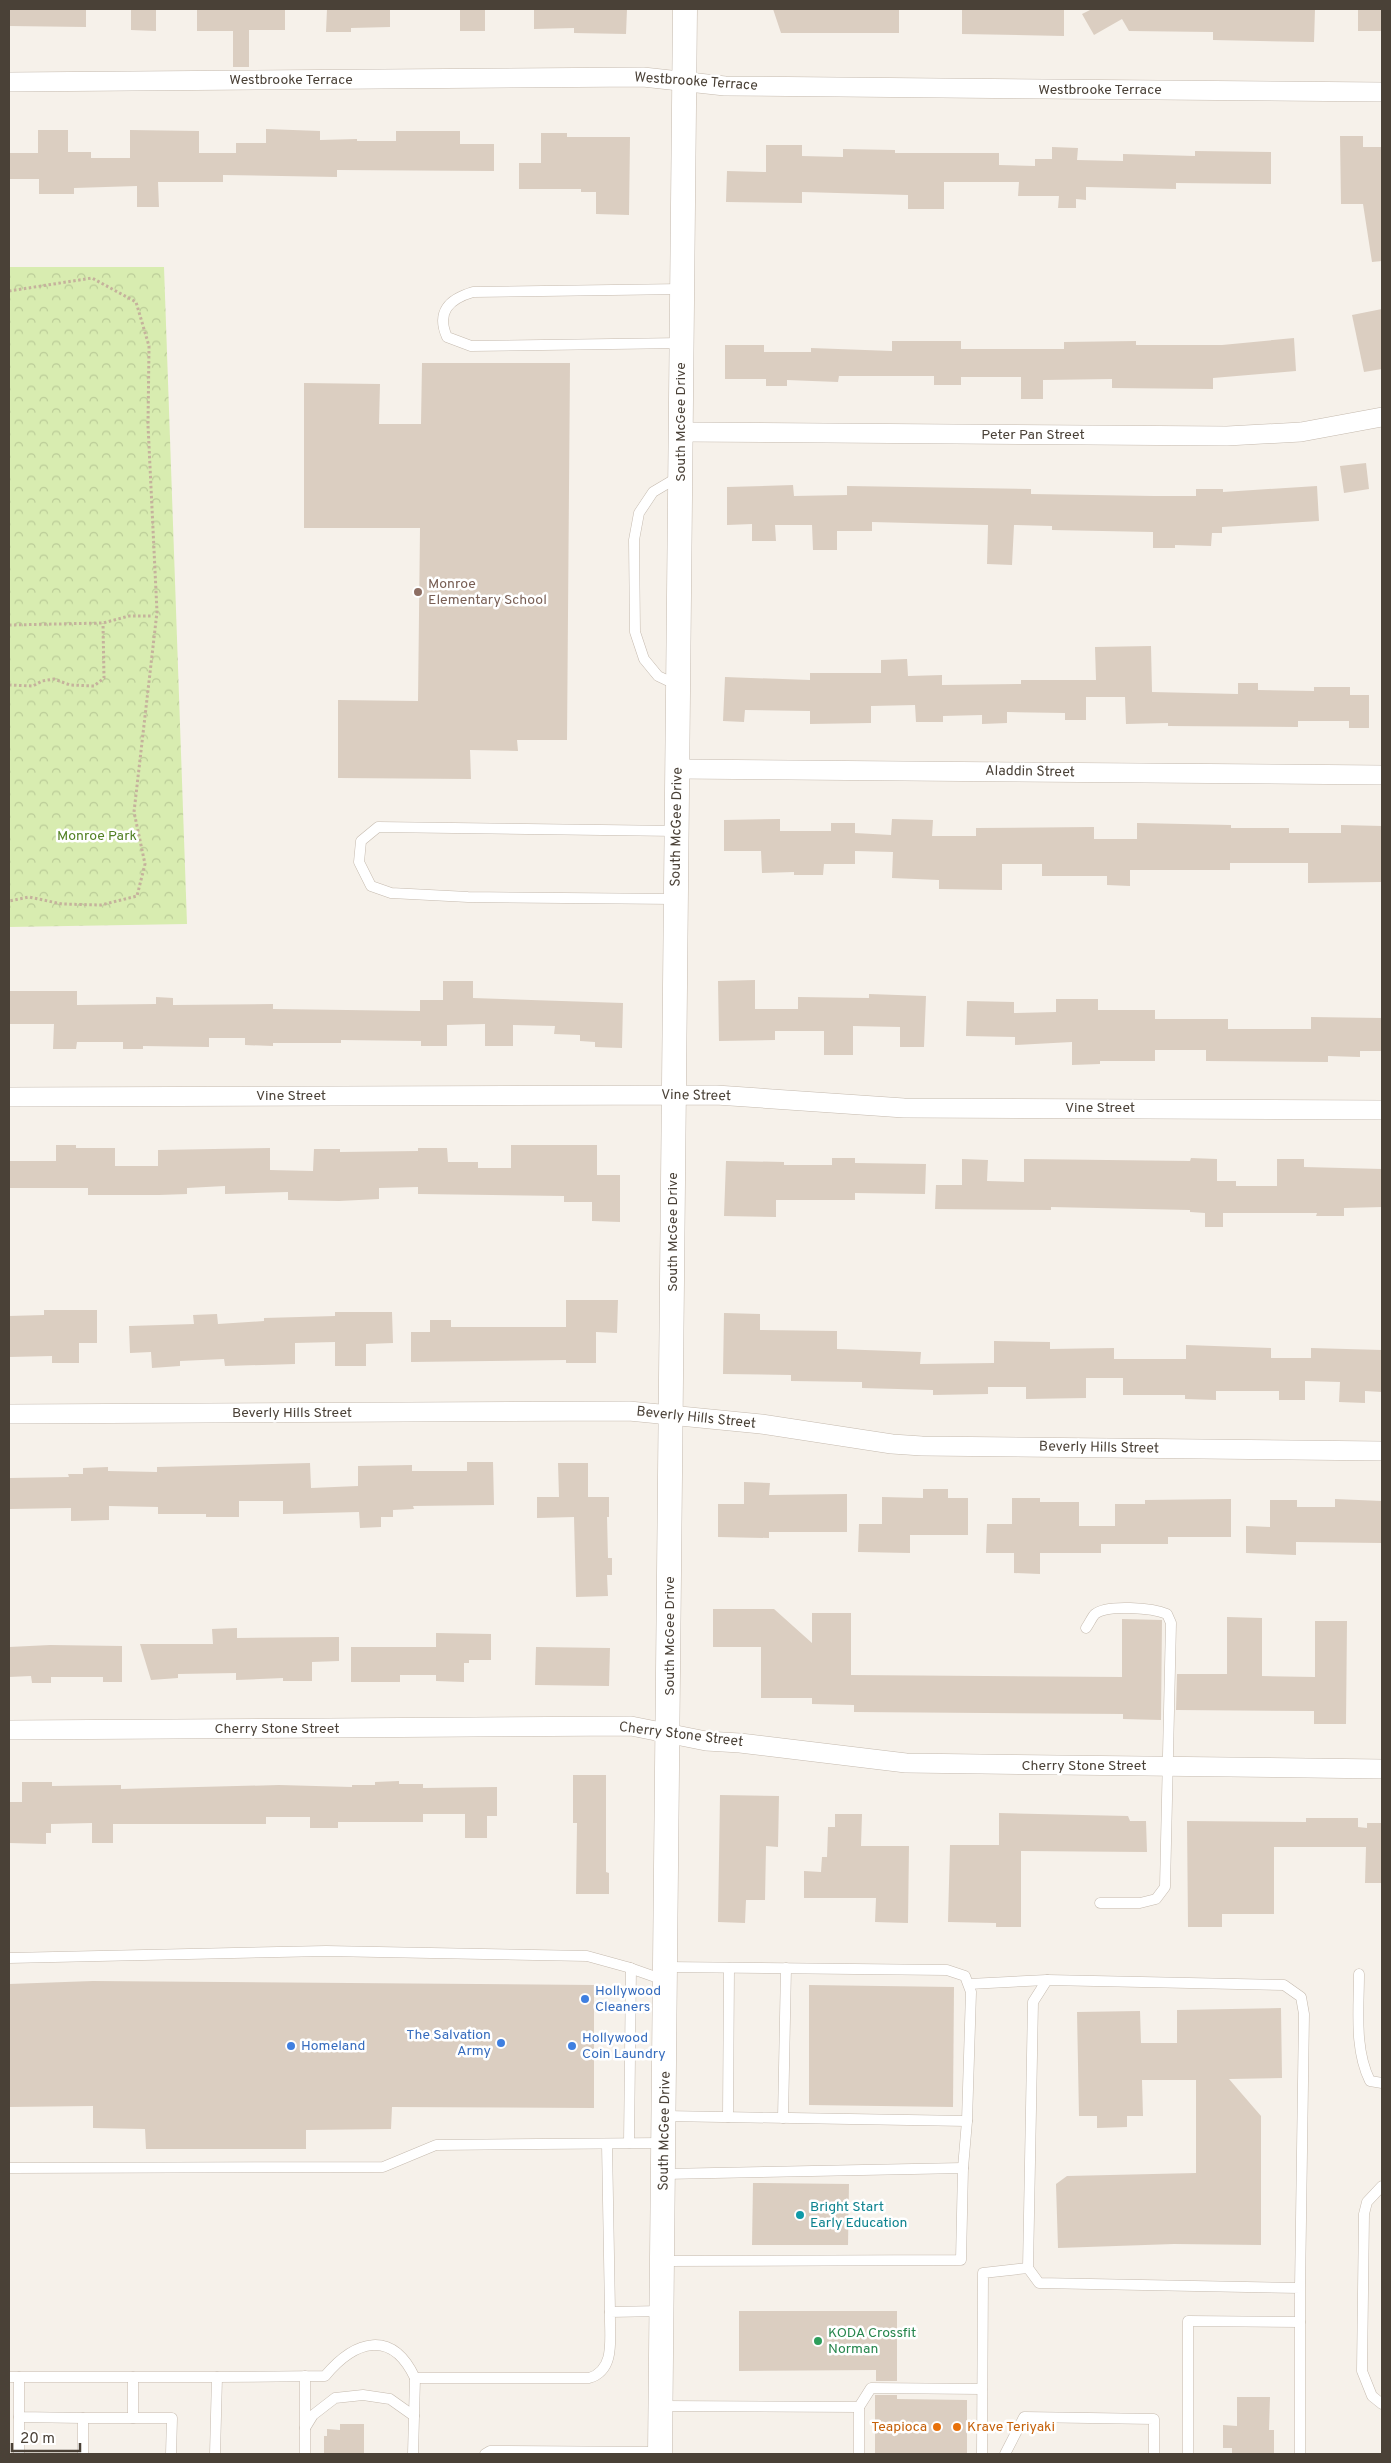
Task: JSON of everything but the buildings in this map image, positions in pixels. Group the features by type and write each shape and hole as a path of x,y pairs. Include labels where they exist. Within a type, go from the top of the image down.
{"street":[{"name":"South McGee Drive","path":"660,2453 665,2143 685,9"},
{"name":"Westbrooke Terrace","path":"9,82 633,77 725,86 1382,92"},
{"name":"Peter Pan Street","path":"681,432 1226,436 1301,432 1382,417"},
{"name":"Aladdin Street","path":"678,769 1382,775"},
{"name":"Vine Street","path":"9,1097 716,1095 904,1108 1382,1110"},
{"name":"Beverly Hills Street","path":"9,1414 629,1411 922,1446 1382,1450"},
{"name":"Cherry Stone Street","path":"9,1730 631,1726 706,1741 740,1742 906,1763 1382,1769"}],"lane":[{"path":"682,289 473,292 457,296 449,304 443,315 442,326 447,337 471,346 682,343"},
{"path":"679,686 658,676 644,659 635,632 634,540 639,513 653,492 681,476"},
{"path":"676,899 478,897 391,893 371,886 359,862 361,841 378,827 677,831"},
{"path":"1086,1628 1096,1614 1106,1609 1155,1609 1167,1614 1171,1623 1166,1887 1156,1899 1140,1903 1100,1904"},
{"path":"9,1958 326,1951 587,1956 631,1968 666,1974 729,1968 786,1968 947,1970 965,1976 971,1992 961,2260 663,2261"},
{"path":"629,2143 631,1968"},
{"path":"728,2117 729,1968"},
{"path":"783,2118 786,1968"},
{"path":"1359,1974 1360,2046 1363,2068 1370,2081 1382,2083"},
{"path":"969,1984 1046,1980 1284,1984 1301,1997 1304,2014 1300,2288 1300,2454"},
{"path":"1046,1980 1033,2002 1028,2268 1039,2283 1300,2288"},
{"path":"665,2116 967,2120"},
{"path":"9,2168 383,2167 436,2145 665,2143"},
{"path":"415,2378 589,2378 596,2376 609,2361 607,2144"},
{"path":"664,2174 963,2168"},
{"path":"1382,2186 1367,2202 1364,2214 1362,2371 1372,2396 1382,2404"},
{"path":"982,2454 983,2273 1028,2268"},
{"path":"610,2312 662,2311"},
{"path":"1188,2454 1188,2321 1300,2322"},
{"path":"19,2454 19,2417 14,2377 325,2376 337,2361 352,2351 368,2346 384,2346 398,2352 407,2361 415,2378 413,2454"},
{"path":"305,2376 305,2454"},
{"path":"134,2377 134,2418"},
{"path":"215,2454 217,2377"},
{"path":"859,2454 859,2407 870,2388 982,2389"},
{"path":"305,2428 313,2414 335,2398 363,2395 390,2399 414,2416"},
{"path":"661,2406 859,2407"},
{"path":"19,2417 172,2418 171,2454"},
{"path":"1005,2454 1024,2417 1154,2419 1154,2454"},
{"path":"83,2454 84,2418"},
{"path":"485,2454 490,2450 660,2453"}],"path":[{"path":"9,291 92,278 136,302 149,346 148,425 157,612 134,812 145,864 137,896 101,905 62,904 29,897 9,901"},
{"path":"9,625 103,623 129,616 152,616"},
{"path":"9,685 32,686 42,681 54,679 70,685 94,686 104,678 103,623"}],"green space":[{"name":"Monroe Park","path":"9,267 164,267 187,924 9,927"}],"place":[{"name":"Monroe Elementary School","path":"418,592"},
{"name":"Hollywood Cleaners","path":"585,1999"},
{"name":"The Salvation Army","path":"501,2043"},
{"name":"Homeland","path":"291,2046"},
{"name":"Hollywood Coin Laundry","path":"572,2046"},
{"name":"Bright Start Early Education","path":"800,2215"},
{"name":"KODA Crossfit Norman","path":"818,2341"},
{"name":"Teapioca","path":"937,2427"},
{"name":"Krave Teriyaki","path":"957,2427"}]}
